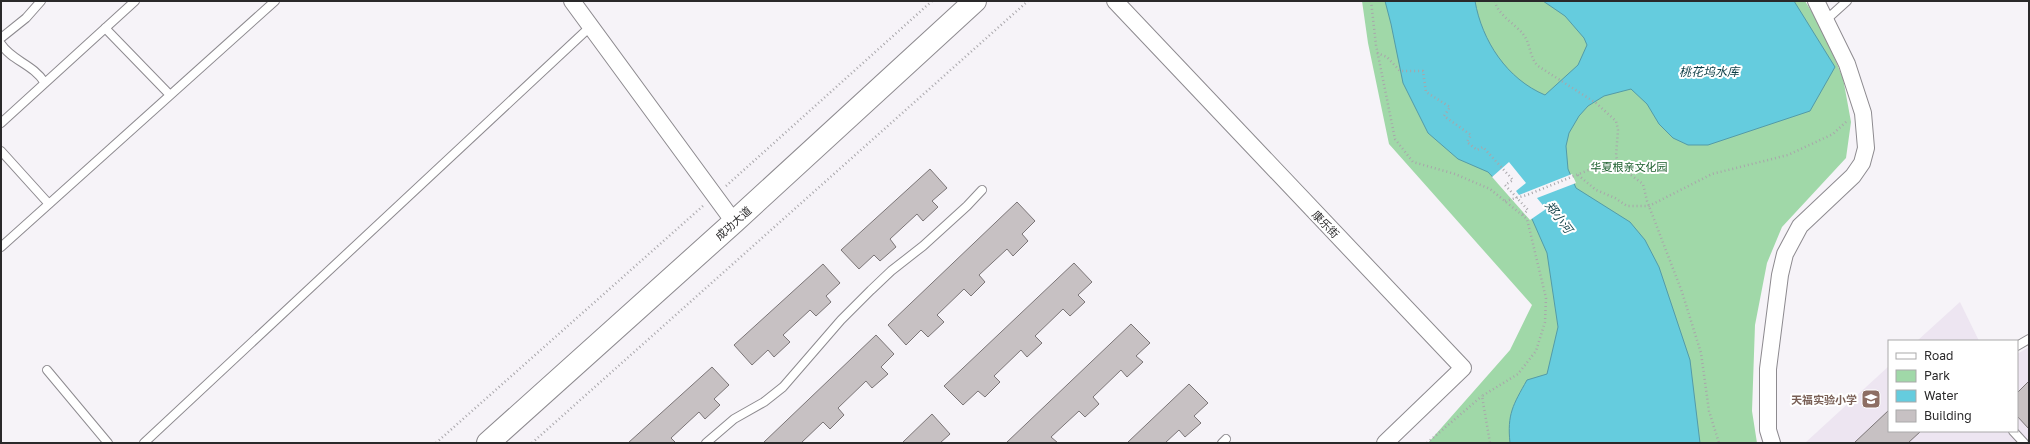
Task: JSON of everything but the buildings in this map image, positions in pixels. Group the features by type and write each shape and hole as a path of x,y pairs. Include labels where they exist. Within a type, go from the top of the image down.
{"main road":[{"name":"成功大道","path":"488,443 734,222 975,1"}],"street":[{"path":"572,1 734,222"},
{"name":"康乐街","path":"1114,1 1463,368 1385,443"},
{"path":"1772,443 1768,430 1768,369 1780,275 1785,254 1800,226 1849,180 1862,163 1866,148 1866,130 1861,107 1847,64 1816,1"}],"lane":[{"path":"1,38 26,18 41,1"},
{"path":"1,123 135,1"},
{"path":"1,247 275,1"},
{"path":"1826,20 1847,1"},
{"path":"144,443 591,26"},
{"path":"105,28 170,95"},
{"path":"1,44 5,50 30,66 45,83"},
{"path":"1,151 49,204"},
{"path":"706,443 734,419 764,402 783,387 841,320 871,290 891,271 923,246 967,206 982,190"},
{"path":"2018,345 2029,339"},
{"path":"46,370 108,443"},
{"path":"2014,432 2024,443"}],"path":[{"path":"436,443 932,1"},
{"path":"532,443 1028,1"},
{"path":"1371,1 1377,53 1395,139 1413,162 1455,174 1490,189 1526,219 1546,298 1545,322 1536,351 1518,374 1482,396 1427,443"},
{"path":"1495,1 1503,13 1522,32 1529,42 1533,61 1558,81 1605,110 1616,121 1618,130 1616,156 1619,166 1643,184 1649,206 1682,292 1701,353 1709,411 1719,443"},
{"path":"1377,53 1387,57 1400,71 1423,72 1426,92 1450,107 1444,116 1471,135 1467,142 1477,150 1483,147 1513,180 1505,185 1528,210 1522,215"},
{"path":"1578,175 1596,190 1615,198 1627,206 1649,206 1712,174 1788,155 1833,134 1861,107"},
{"path":"1505,201 1517,198 1596,167 1619,166"},
{"path":"1482,396 1490,443"}],"shaded area":[{"path":"1960,302 1979,340 1918,340"},
{"name":"天福实验小学","path":"2029,347 2029,443 1805,443 1888,367 1888,432 2018,432 2018,353"}],"green space":[{"name":"华夏根亲文化园","path":"1362,1 1805,1 1821,27 1843,78 1851,122 1846,158 1782,227 1767,263 1755,325 1752,411 1757,443 1428,443 1510,350 1532,305 1389,144 1368,43"}],"water":[{"path":"1385,1 1475,1 1478,16 1490,44 1498,57 1519,79 1531,88 1545,95 1578,65 1587,45 1584,38 1565,16 1543,1 1794,1 1835,67 1810,111 1708,145 1688,145 1673,138 1659,124 1647,104 1631,89 1604,96 1588,106 1579,116 1569,133 1566,146 1568,169 1576,188 1630,222 1645,240 1659,267 1690,360 1700,443 1510,443 1509,424 1512,410 1527,380 1547,374 1558,327 1547,253 1532,219 1488,172 1458,159 1428,133 1403,83"}],"pier":[{"path":"1509,162 1526,183 1516,191 1519,195 1572,174 1576,183 1537,198 1546,209 1530,220 1492,177"}],"place":[{"name":"天福实验小学","path":"1871,399"}],"water label":[{"name":"桃花坞水库","path":"1709,71"},
{"name":"郑小河","path":"1559,217"}]}
